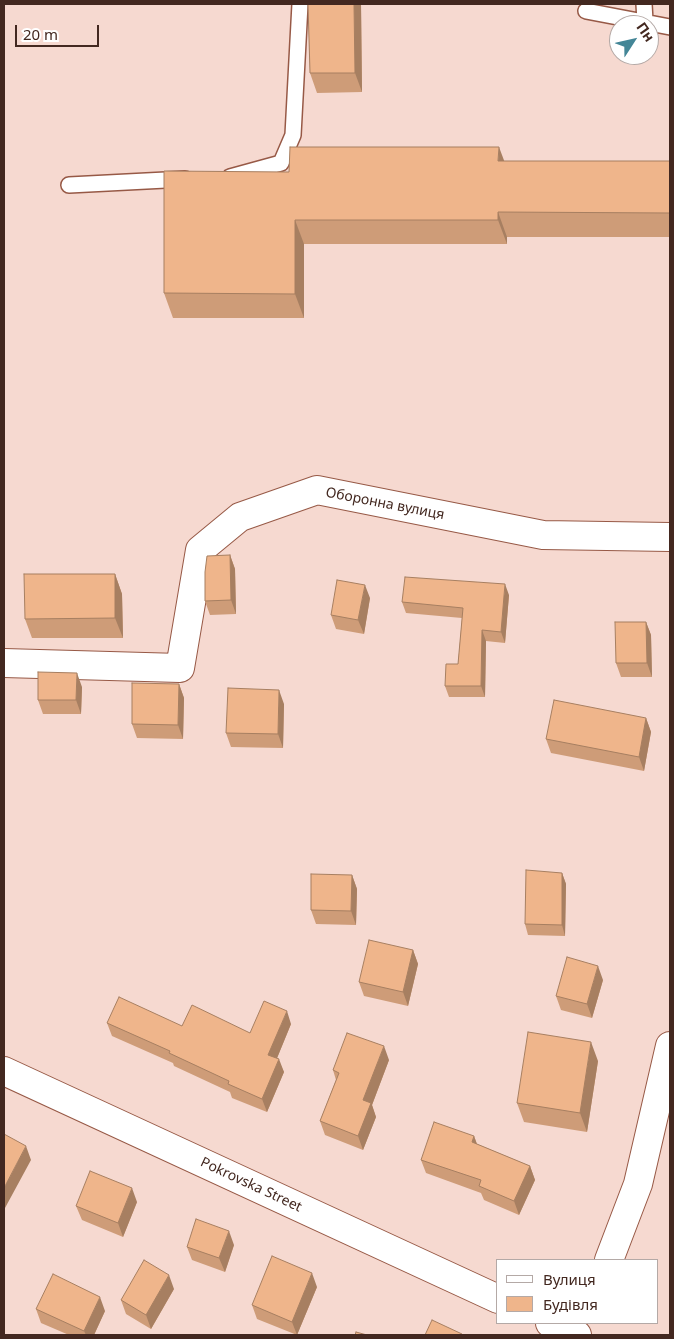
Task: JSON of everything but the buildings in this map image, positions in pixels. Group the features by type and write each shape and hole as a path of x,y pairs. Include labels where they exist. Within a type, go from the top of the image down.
{"street":[{"name":"Оборонна вулиця","path":"4,663 180,668 200,550 240,517 318,490 543,535 670,537"},
{"path":"609,1259 638,1184 670,1046"},
{"name":"Pokrovska Street","path":"4,1072 497,1299"},
{"path":"552,1324 577,1335"}],"lane":[{"path":"69,185 229,177 280,163 293,135 300,4"},
{"path":"586,11 609,15"}]}
